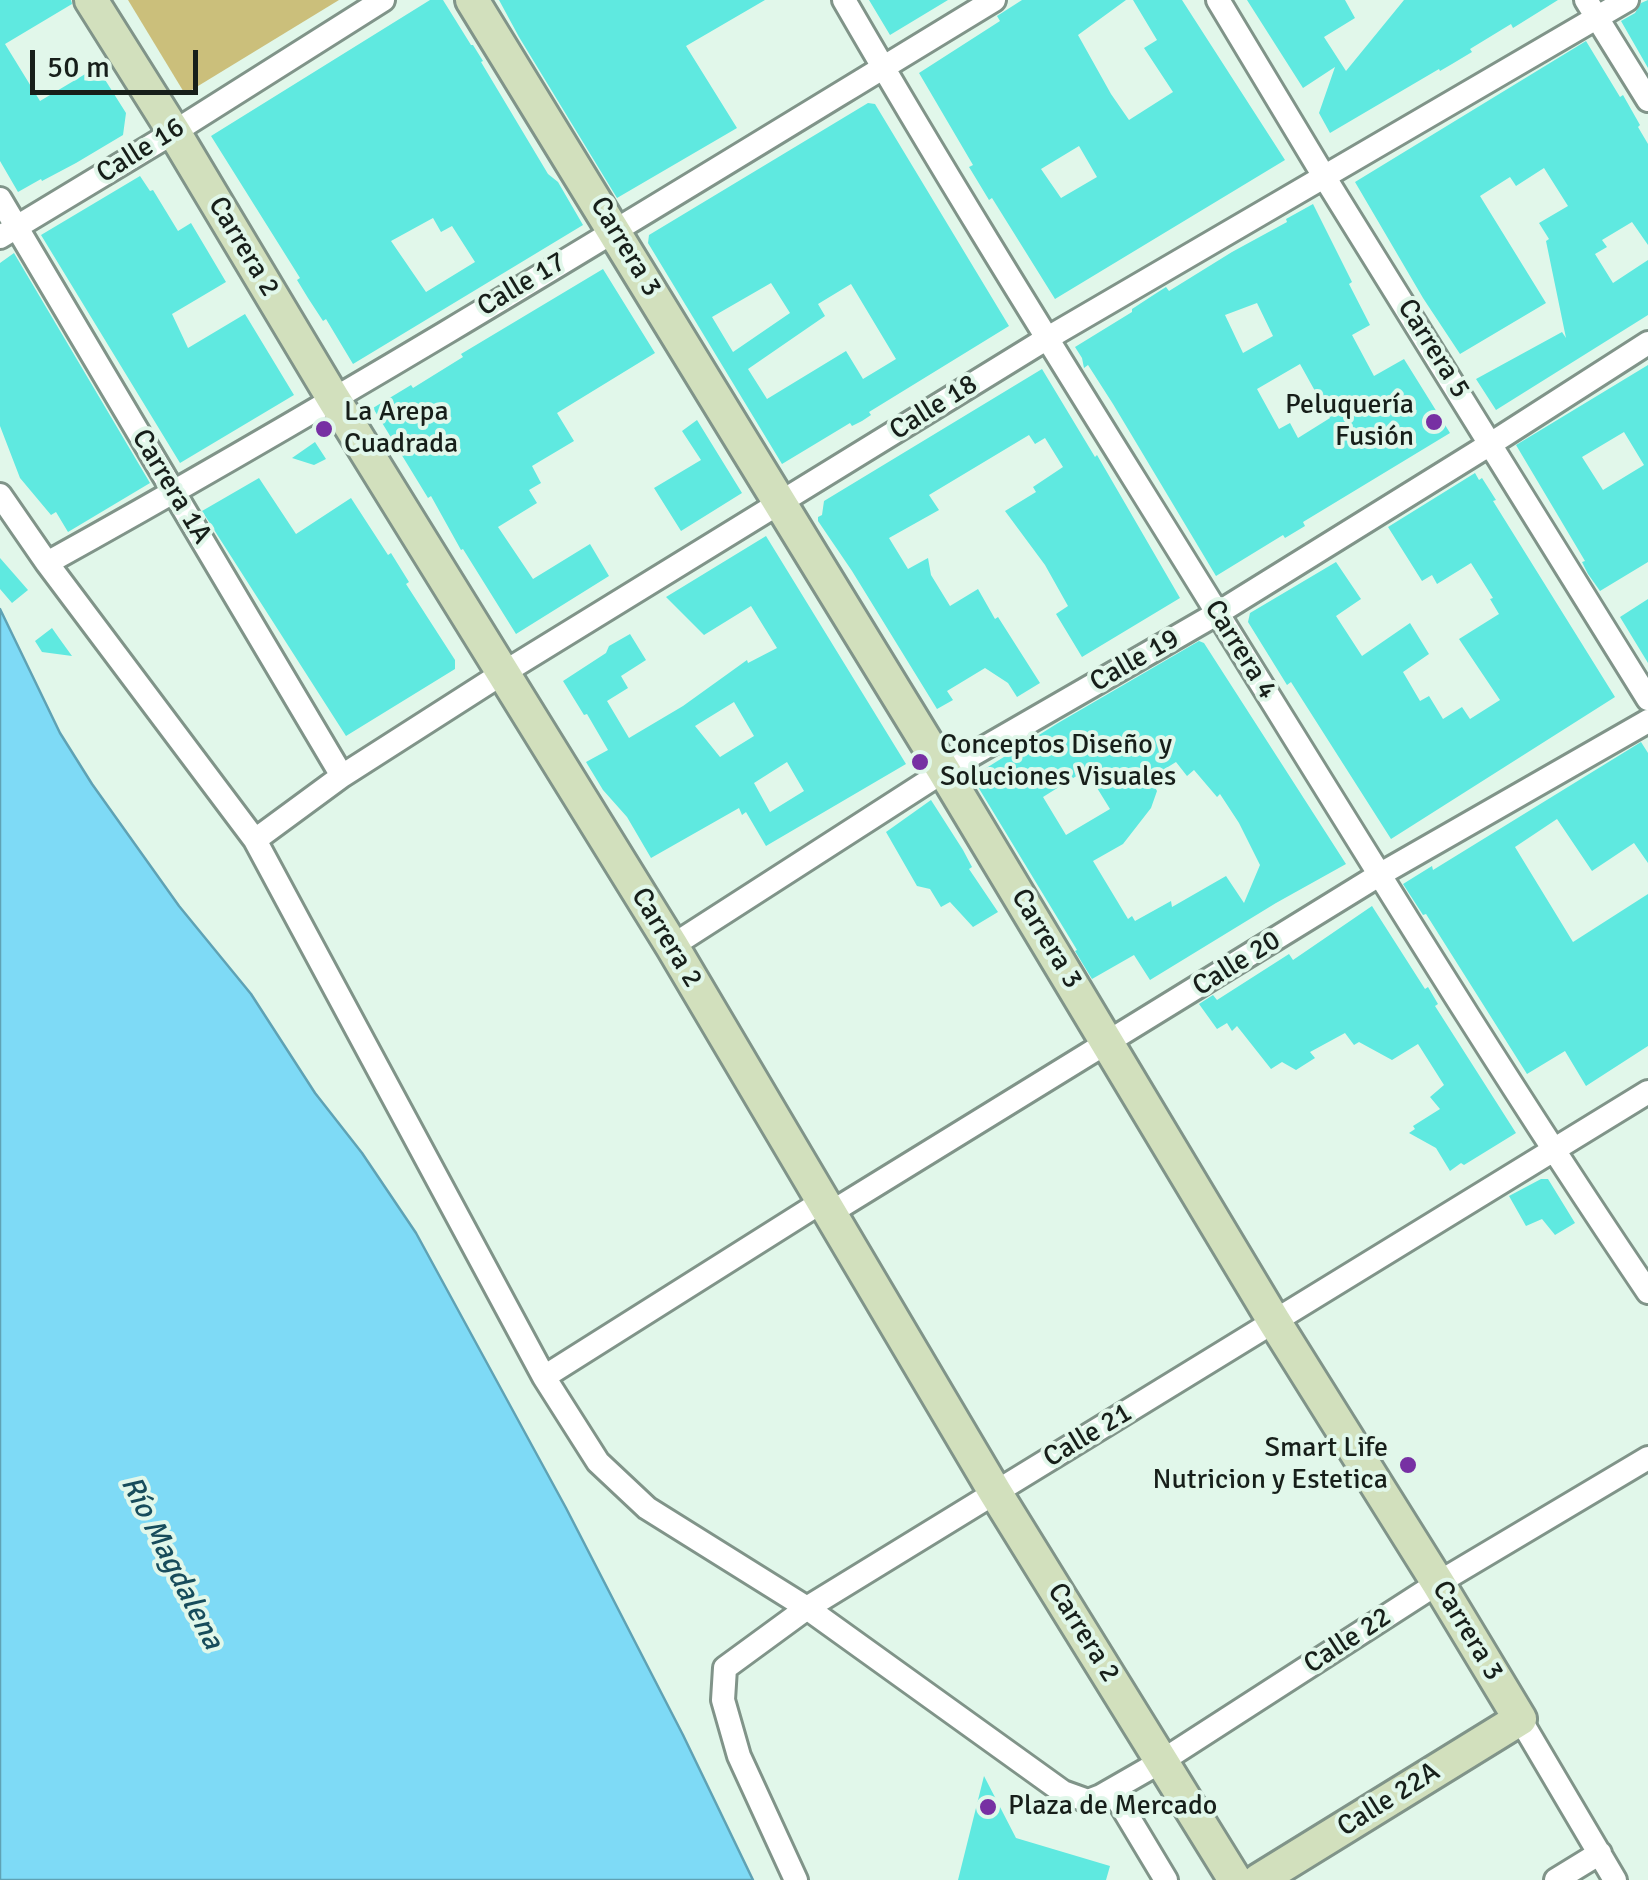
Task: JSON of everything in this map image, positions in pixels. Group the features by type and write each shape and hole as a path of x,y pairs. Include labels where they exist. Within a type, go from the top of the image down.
{"main road":[{"name":"Carrera 2","path":"91,0 672,946 996,1492 1236,1880"},
{"name":"Carrera 3","path":"472,0 944,771 1274,1322 1520,1719"},
{"name":"Calle 22A","path":"1259,1880 1520,1719"}],"street":[{"name":"Calle 16","path":"8,232 384,0"},
{"name":"Carrera 4","path":"844,0 1046,338 1380,875 1552,1150 1648,1292"},
{"name":"Calle 17","path":"47,563 174,493 994,0"},
{"name":"Carrera 5","path":"1218,0 1648,698"},
{"name":"Calle 18","path":"255,840 342,776 503,672 1046,338 1326,178 1592,9 1626,0"},
{"path":"1592,9 1648,100"},
{"name":"Carrera 1A","path":"0,198 8,232 174,493 342,776"},
{"name":"Calle 19","path":"672,946 944,771 1218,613 1648,343"},
{"path":"0,495 255,840 544,1377 598,1462 647,1508 807,1608 1063,1792 1088,1800 1106,1793 1166,1880"},
{"name":"Calle 20","path":"544,1377 1109,1044 1380,875 1648,721"},
{"name":"Calle 21","path":"796,1880 739,1756 723,1700 725,1668 807,1608 1648,1092"},
{"name":"Calle 22","path":"1106,1793 1438,1583 1648,1458"},
{"name":"Carrera 3","path":"1520,1719 1616,1880"},
{"path":"1556,1880 1600,1853"}],"shaded area":[{"path":"128,0 339,0 185,94"}],"water":[{"name":"Río Magdalena","path":"0,609 60,733 92,784 179,906 251,994 315,1093 362,1153 416,1233 566,1508 753,1880 0,1880"}],"building":[{"path":"0,0 71,0 72,4 5,44 40,101 97,67 126,113 123,135 18,192 0,161"},
{"path":"430,0 443,0 583,225 353,364 326,319 323,321 308,298 297,280 300,278 211,136","holes":["433,218 441,232 452,226 475,262 426,292 391,241"]},
{"path":"499,0 765,0 686,46 737,128 617,198"},
{"path":"869,0 948,0 890,35"},
{"path":"1022,0 1126,0 1078,35 1129,120 1173,92 1144,48 1157,40 1133,0 1182,0 1285,160 1055,299 969,167 973,165 919,73 1000,21 997,16","holes":["1079,146 1097,177 1061,198 1041,169"]},
{"path":"1247,0 1345,0 1355,18 1324,37 1346,71 1404,0 1558,0 1330,133 1319,113 1335,67 1303,88"},
{"path":"1648,0 1648,68 1621,21"},
{"path":"1586,41 1620,97 1623,95 1648,144 1648,245 1632,222 1602,240 1607,247 1595,254 1613,283 1648,260 1648,315 1496,410 1476,379 1562,332 1566,338 1546,241 1549,239 1539,223 1568,206 1544,168 1516,186 1510,177 1480,196 1546,303 1460,354 1355,182"},
{"path":"868,103 875,104 1009,326 869,412 871,415 862,421 852,426 850,423 782,464 648,243 649,235","holes":["771,283 790,313 733,352 712,317","851,284 896,359 863,379 846,351 767,399 748,369 825,316 818,304"]},
{"path":"140,176 178,231 191,223 226,282 172,314 188,348 245,314 294,395 180,463 41,235"},
{"path":"1313,204 1370,325 1352,335 1374,376 1404,359 1450,433 1303,522 1305,526 1216,576 1113,404 1088,365 1084,368 1075,347 1166,287 1169,291 1287,222 1286,219","holes":["1257,303 1273,336 1243,353 1225,315","1300,364 1330,418 1298,438 1290,423 1279,429 1257,389"]},
{"path":"14,253 150,483 68,532 56,512 51,515 20,478 0,426 0,263"},
{"path":"603,269 655,353 557,413 574,441 532,466 541,483 529,490 537,503 498,527 533,579 590,544 609,576 516,634 373,408 411,385 413,388 463,357 461,354"},
{"path":"1648,365 1648,562 1600,591 1516,445","holes":["1624,432 1644,465 1603,490 1582,457"]},
{"path":"1042,369 1180,598 1082,657 1056,614 1068,606 1045,565 1005,511 1036,492 1033,487 1063,467 1045,438 1035,444 1029,435 929,495 939,510 889,538 908,569 928,558 931,575 950,606 978,589 1040,683 1017,697 1008,683 985,668 947,691 953,700 937,709 818,517 822,515 824,501"},
{"path":"697,420 742,493 681,531 654,488 701,460 682,431"},
{"path":"315,442 326,459 314,465 292,458"},
{"path":"1475,473 1496,500 1493,501 1615,697 1391,839 1291,682 1287,685 1248,622 1250,613 1336,562 1361,599 1336,616 1362,656 1410,623 1429,654 1403,672 1420,701 1429,696 1443,719 1462,707 1470,719 1500,700 1459,639 1499,614 1490,599 1493,598 1471,563 1437,584 1432,575 1422,581 1388,527"},
{"path":"259,478 296,534 351,498 409,582 406,584 455,660 455,669 346,736 202,511"},
{"path":"766,536 906,764 766,846 746,812 742,815 739,808 651,858 627,817 603,790 586,762 608,750 563,681 630,634 646,660 621,676 628,688 607,701 629,738 683,706 747,660 748,663 777,648 751,606 704,635 666,597","holes":["734,702 754,736 720,757 695,726","787,762 804,791 770,812 754,783"]},
{"path":"0,558 28,590 12,603 0,589"},
{"path":"1648,599 1648,663 1620,617"},
{"path":"52,628 72,656 42,652 35,641"},
{"path":"1199,641 1204,643 1346,864 1150,980 1134,955 1092,979 972,777","holes":["1176,762 1187,776 1194,770 1217,797 1220,794 1260,865 1244,903 1226,876 1172,907 1171,901 1135,921 1132,916 1128,919 1093,861 1123,844 1151,808 1157,791 1150,778","1086,770 1110,809 1066,835 1043,797"]},
{"path":"1641,742 1648,753 1648,863 1634,843 1592,871 1557,819 1515,847 1573,942 1648,894 1648,1046 1586,1086 1565,1051 1527,1074 1403,884 1432,866 1433,870"},
{"path":"931,800 998,912 973,927 950,902 941,907 930,889 917,886 886,832"},
{"path":"1372,906 1425,989 1428,987 1438,1004 1435,1006 1516,1133 1450,1171 1436,1148 1409,1133 1415,1129 1413,1126 1440,1109 1430,1097 1444,1085 1418,1044 1392,1060 1359,1042 1354,1045 1345,1033 1310,1052 1315,1058 1296,1070 1282,1062 1271,1069 1237,1026 1232,1031 1227,1023 1217,1029 1199,1004 1213,995 1217,1000 1289,954 1293,960"},
{"path":"1548,1179 1575,1223 1555,1235 1542,1219 1526,1226 1509,1196"},
{"name":"Plaza de Mercado","path":"984,1776 1016,1838 1110,1866 1106,1880 958,1880"}],"place":[{"name":"Peluquería Fusión","path":"1434,422"},
{"name":"La Arepa Cuadrada","path":"324,429"},
{"name":"Conceptos Diseño y Soluciones Visuales","path":"920,762"},
{"name":"Smart Life Nutricion y Estetica","path":"1408,1465"},
{"name":"Plaza de Mercado","path":"988,1807"}]}
